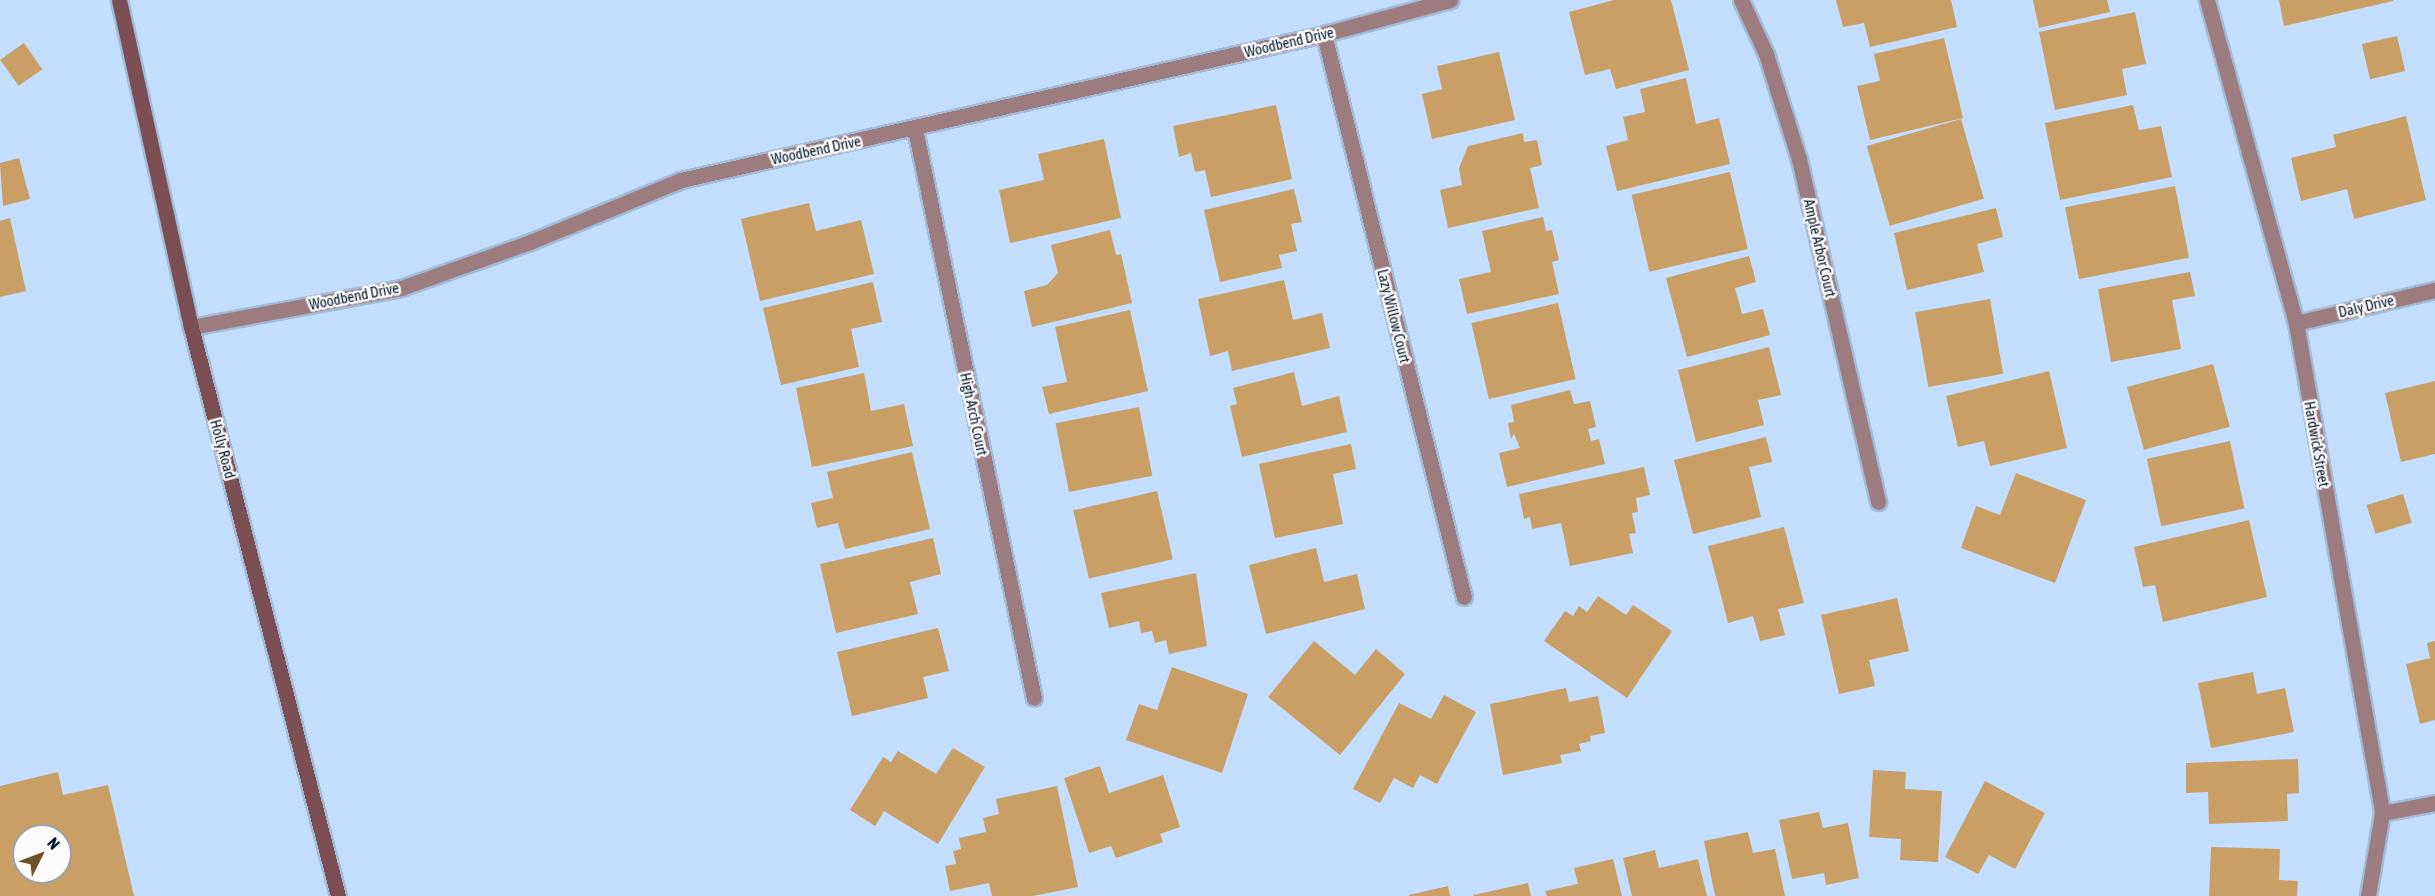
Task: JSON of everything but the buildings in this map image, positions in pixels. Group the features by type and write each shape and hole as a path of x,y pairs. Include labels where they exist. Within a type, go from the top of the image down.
{"main road":[{"name":"Holly Road","path":"119,0 191,327 338,896"}],"street":[{"name":"Woodbend Drive","path":"191,327 401,288 460,269 681,180 915,129 1324,34 1450,0"},
{"name":"Ample Arbor Court","path":"1741,0 1766,54 1799,159 1878,502"},
{"name":"Hardwick Street","path":"2207,0 2296,323 2382,813 2368,896"},
{"name":"Lazy Willow Court","path":"1324,34 1464,597"},
{"name":"High Arch Court","path":"915,129 1034,698"},
{"name":"Daly Drive","path":"2296,323 2435,290"},
{"path":"2382,813 2435,803"}]}
